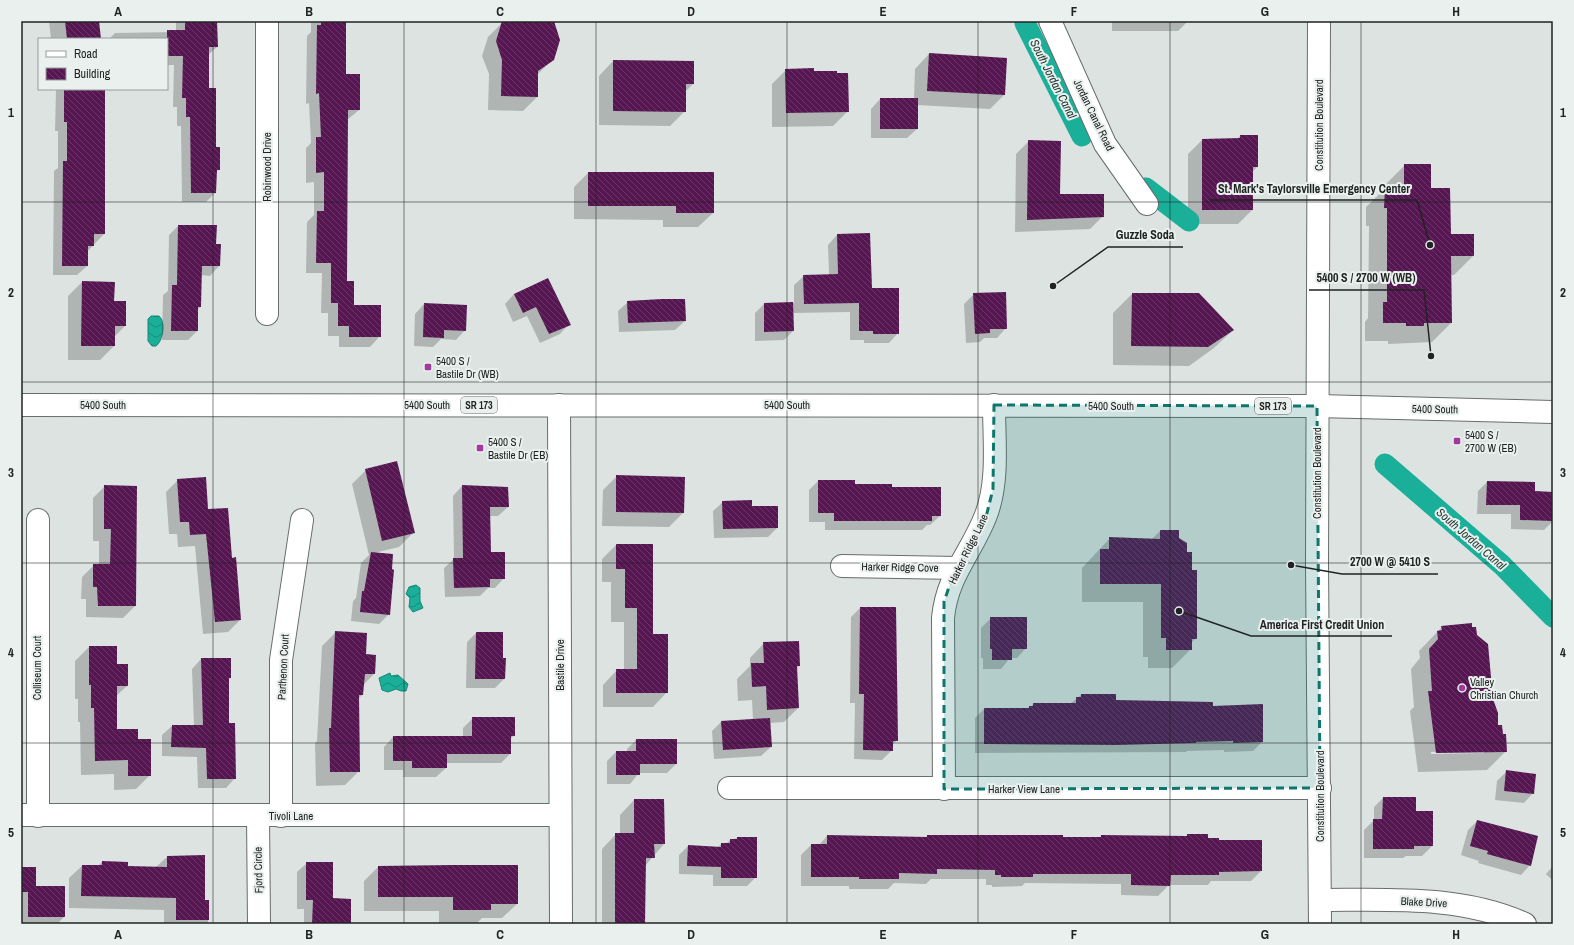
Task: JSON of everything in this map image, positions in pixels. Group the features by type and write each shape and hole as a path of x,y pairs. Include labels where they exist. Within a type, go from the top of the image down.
{"street":[{"name":"Robinwood Drive","path":"267,21 267,314"},
{"name":"Jordan Canal Road","path":"1050,21 1105,144 1147,204"},
{"name":"Constitution Boulevard","path":"1319,21 1317,564 1320,924"},
{"name":"5400 South","path":"21,405 1317,406 1553,412"},
{"name":"Bastile Drive","path":"559,405 561,924"},
{"name":"Harker Ridge Lane","path":"944,789 942,618 944,602 958,568 987,513 993,489 994,406"},
{"name":"Colliseum Court","path":"29,816 38,520"},
{"name":"Parthenon Court","path":"281,816 281,660 302,520"},
{"name":"Harker Ridge Cove","path":"842,566 958,568"},
{"name":"Harker View Lane","path":"729,788 1320,788"},
{"name":"Tivoli Lane","path":"29,816 560,815"},
{"name":"Fjord Circle","path":"258,816 259,924"},
{"name":"Blake Drive","path":"1320,900 1438,901 1496,913 1525,924"}],"highlighted area":[{"path":"994,405 1317,406 1320,788 944,789 944,602 950,584 987,513 993,489"}],"water":[{"path":"151,316 159,316 163,327 162,336 156,346 152,346 148,341 148,319"},
{"path":"416,585 420,588 420,601 423,608 413,612 409,607 410,598 406,594 409,587"},
{"path":"390,673 391,676 398,675 408,684 406,691 396,689 388,692 382,690 379,678"}],"building":[{"path":"65,21 99,21 101,38 67,38"},
{"path":"185,21 217,21 218,47 209,47 209,88 216,88 216,147 220,147 220,170 217,170 216,193 191,193 190,117 186,117 186,98 182,98 183,56 168,56 167,38 167,30 185,30"},
{"path":"321,21 346,21 346,74 360,74 360,110 348,110 347,281 354,281 354,305 381,305 381,337 349,337 349,326 338,326 338,303 331,303 331,263 316,263 317,211 324,211 324,172 316,173 316,137 321,137 319,93 316,94 317,25 321,25"},
{"path":"502,21 554,21 560,40 554,60 538,71 538,97 501,96 502,60 496,41"},
{"path":"929,53 1007,58 1005,95 927,91"},
{"path":"613,60 694,61 694,84 686,84 686,112 613,111"},
{"path":"814,68 814,71 837,71 837,73 848,73 849,112 786,113 785,69"},
{"path":"64,90 105,90 105,234 94,234 94,246 88,246 88,266 62,266 63,161 67,161 67,122 64,122"},
{"path":"880,98 918,98 918,129 880,129"},
{"path":"1240,135 1258,135 1258,167 1253,167 1253,210 1202,210 1202,139 1240,138"},
{"path":"1028,140 1061,141 1060,194 1104,194 1104,217 1027,220"},
{"path":"1404,164 1431,164 1431,188 1450,188 1451,234 1474,234 1474,256 1451,256 1452,323 1424,323 1424,326 1406,326 1406,323 1383,323 1383,302 1387,302 1387,208 1384,208 1385,187 1404,187"},
{"path":"588,172 714,172 714,213 676,213 676,206 588,206"},
{"path":"178,225 217,225 216,244 221,244 220,266 202,266 201,307 198,307 198,331 171,331 172,285 177,285"},
{"path":"870,233 872,288 899,288 899,334 873,334 873,331 859,331 859,303 804,304 803,275 838,274 837,234"},
{"path":"548,278 571,325 549,334 536,307 523,313 514,294"},
{"path":"82,281 115,282 114,301 126,301 126,326 115,326 115,346 81,346"},
{"path":"1006,292 1007,329 990,329 990,333 975,334 973,293"},
{"path":"1132,293 1199,293 1234,330 1208,347 1131,346"},
{"path":"685,299 686,321 628,323 627,301"},
{"path":"793,302 794,331 764,332 764,303"},
{"path":"424,303 467,305 466,331 444,330 444,338 423,337"},
{"path":"397,461 415,533 382,541 365,469"},
{"path":"616,475 685,477 684,513 616,512"},
{"path":"206,477 208,509 228,508 232,558 236,557 241,620 215,622 206,534 190,535 189,522 180,522 177,479"},
{"path":"818,480 855,480 855,484 892,484 892,487 941,487 941,516 932,516 932,521 834,521 834,513 818,513"},
{"path":"1487,481 1535,482 1535,491 1553,492 1553,521 1520,520 1520,505 1486,505"},
{"path":"104,485 137,486 136,606 98,606 97,587 93,587 93,564 110,564 111,529 104,529"},
{"path":"462,485 508,487 509,507 490,507 491,552 505,552 505,579 490,579 490,587 454,588 453,558 463,558"},
{"path":"752,500 752,506 778,506 778,528 723,529 722,501"},
{"path":"1160,530 1179,530 1179,538 1187,543 1187,552 1192,552 1192,570 1197,570 1197,639 1192,639 1192,650 1166,650 1166,638 1161,638 1161,584 1100,584 1100,549 1109,549 1109,537 1160,539"},
{"path":"616,544 653,544 653,634 668,634 668,693 616,693 616,669 637,669 637,608 625,608 625,569 616,569"},
{"path":"371,552 393,554 392,569 394,570 390,615 360,612 362,591 364,591"},
{"path":"860,607 896,607 898,741 893,741 893,751 863,750 864,694 859,694"},
{"path":"990,617 1027,617 1027,649 1012,649 1012,660 992,660 992,649 990,649"},
{"name":"Valley Christian Church","path":"1472,623 1472,627 1476,627 1477,635 1488,644 1493,699 1498,713 1498,725 1502,725 1503,734 1506,734 1507,752 1436,753 1428,691 1432,691 1429,649 1438,639 1437,631 1442,630 1441,626"},
{"path":"335,631 367,633 366,654 376,655 375,674 365,674 363,695 359,695 360,772 330,772 329,728 331,728"},
{"path":"476,632 503,632 503,658 506,658 505,679 475,679"},
{"path":"799,641 800,666 797,666 799,708 767,710 766,686 752,687 751,663 764,663 763,642"},
{"path":"89,646 117,646 117,664 128,664 128,686 117,686 117,729 138,729 138,739 151,739 151,776 128,776 128,760 95,761 94,708 91,708 91,685 89,685"},
{"path":"201,658 231,658 231,678 229,678 229,723 235,723 236,779 207,779 206,748 171,747 172,725 203,725"},
{"path":"1081,694 1116,694 1116,700 1213,702 1213,706 1263,704 1263,742 1233,743 1233,741 1116,745 984,744 984,708 1029,708 1029,706 1033,706 1033,703 1076,703 1076,697 1081,697"},
{"path":"472,717 515,717 515,736 511,736 511,754 447,754 447,768 412,768 412,761 393,761 393,736 472,736"},
{"path":"770,718 772,747 723,750 721,721"},
{"path":"636,739 677,739 677,764 640,764 640,775 616,775 616,751 636,751"},
{"path":"1506,770 1536,774 1534,794 1504,791"},
{"path":"1383,797 1416,797 1416,811 1433,811 1433,846 1414,846 1414,849 1373,849 1373,819 1382,819"},
{"path":"634,799 664,799 665,844 654,844 655,858 646,858 645,924 615,924 615,833 634,833"},
{"path":"1477,820 1538,836 1531,866 1487,854 1488,851 1470,846"},
{"path":"1187,834 1208,834 1208,838 1219,838 1219,840 1262,840 1262,871 1219,872 1219,875 1171,875 1170,886 1131,885 1131,874 1033,874 1033,877 1001,877 1001,875 995,875 995,870 937,869 937,874 899,873 899,879 811,877 811,844 827,844 827,835 927,837 927,835 1063,835 1063,837 1101,837 1101,835 1187,836"},
{"path":"737,837 757,837 757,878 721,878 721,867 687,866 688,845 721,847 721,843 730,843 730,839 737,839"},
{"path":"205,855 205,900 209,900 209,920 176,920 176,898 81,896 82,865 102,865 102,861 128,862 128,866 167,867 167,856"},
{"path":"306,862 333,862 333,898 351,899 351,924 312,924 313,900 306,900"},
{"path":"518,865 518,904 491,904 491,910 453,910 453,897 378,897 378,866"},
{"path":"21,867 36,867 36,886 65,886 65,917 28,917 28,892 21,892"}],"waterway":[{"name":"South Jordan Canal","path":"1025,23 1082,136"},
{"name":"South Jordan Canal","path":"1146,188 1189,221"},
{"name":"South Jordan Canal","path":"1385,464 1502,565 1553,617"}],"place":[{"name":"St. Mark's Taylorsville Emergency Center","path":"1430,245"},
{"name":"Guzzle Soda","path":"1053,286"},
{"name":"5400 S / 2700 W (WB)","path":"1431,356"},
{"name":"5400 S / Bastile Dr (WB)","path":"428,367"},
{"name":"5400 S / 2700 W (EB)","path":"1457,441"},
{"name":"5400 S / Bastile Dr (EB)","path":"480,448"},
{"name":"2700 W @ 5410 S","path":"1291,565"},
{"name":"America First Credit Union","path":"1179,611"},
{"name":"Valley Christian Church","path":"1462,688"}]}
